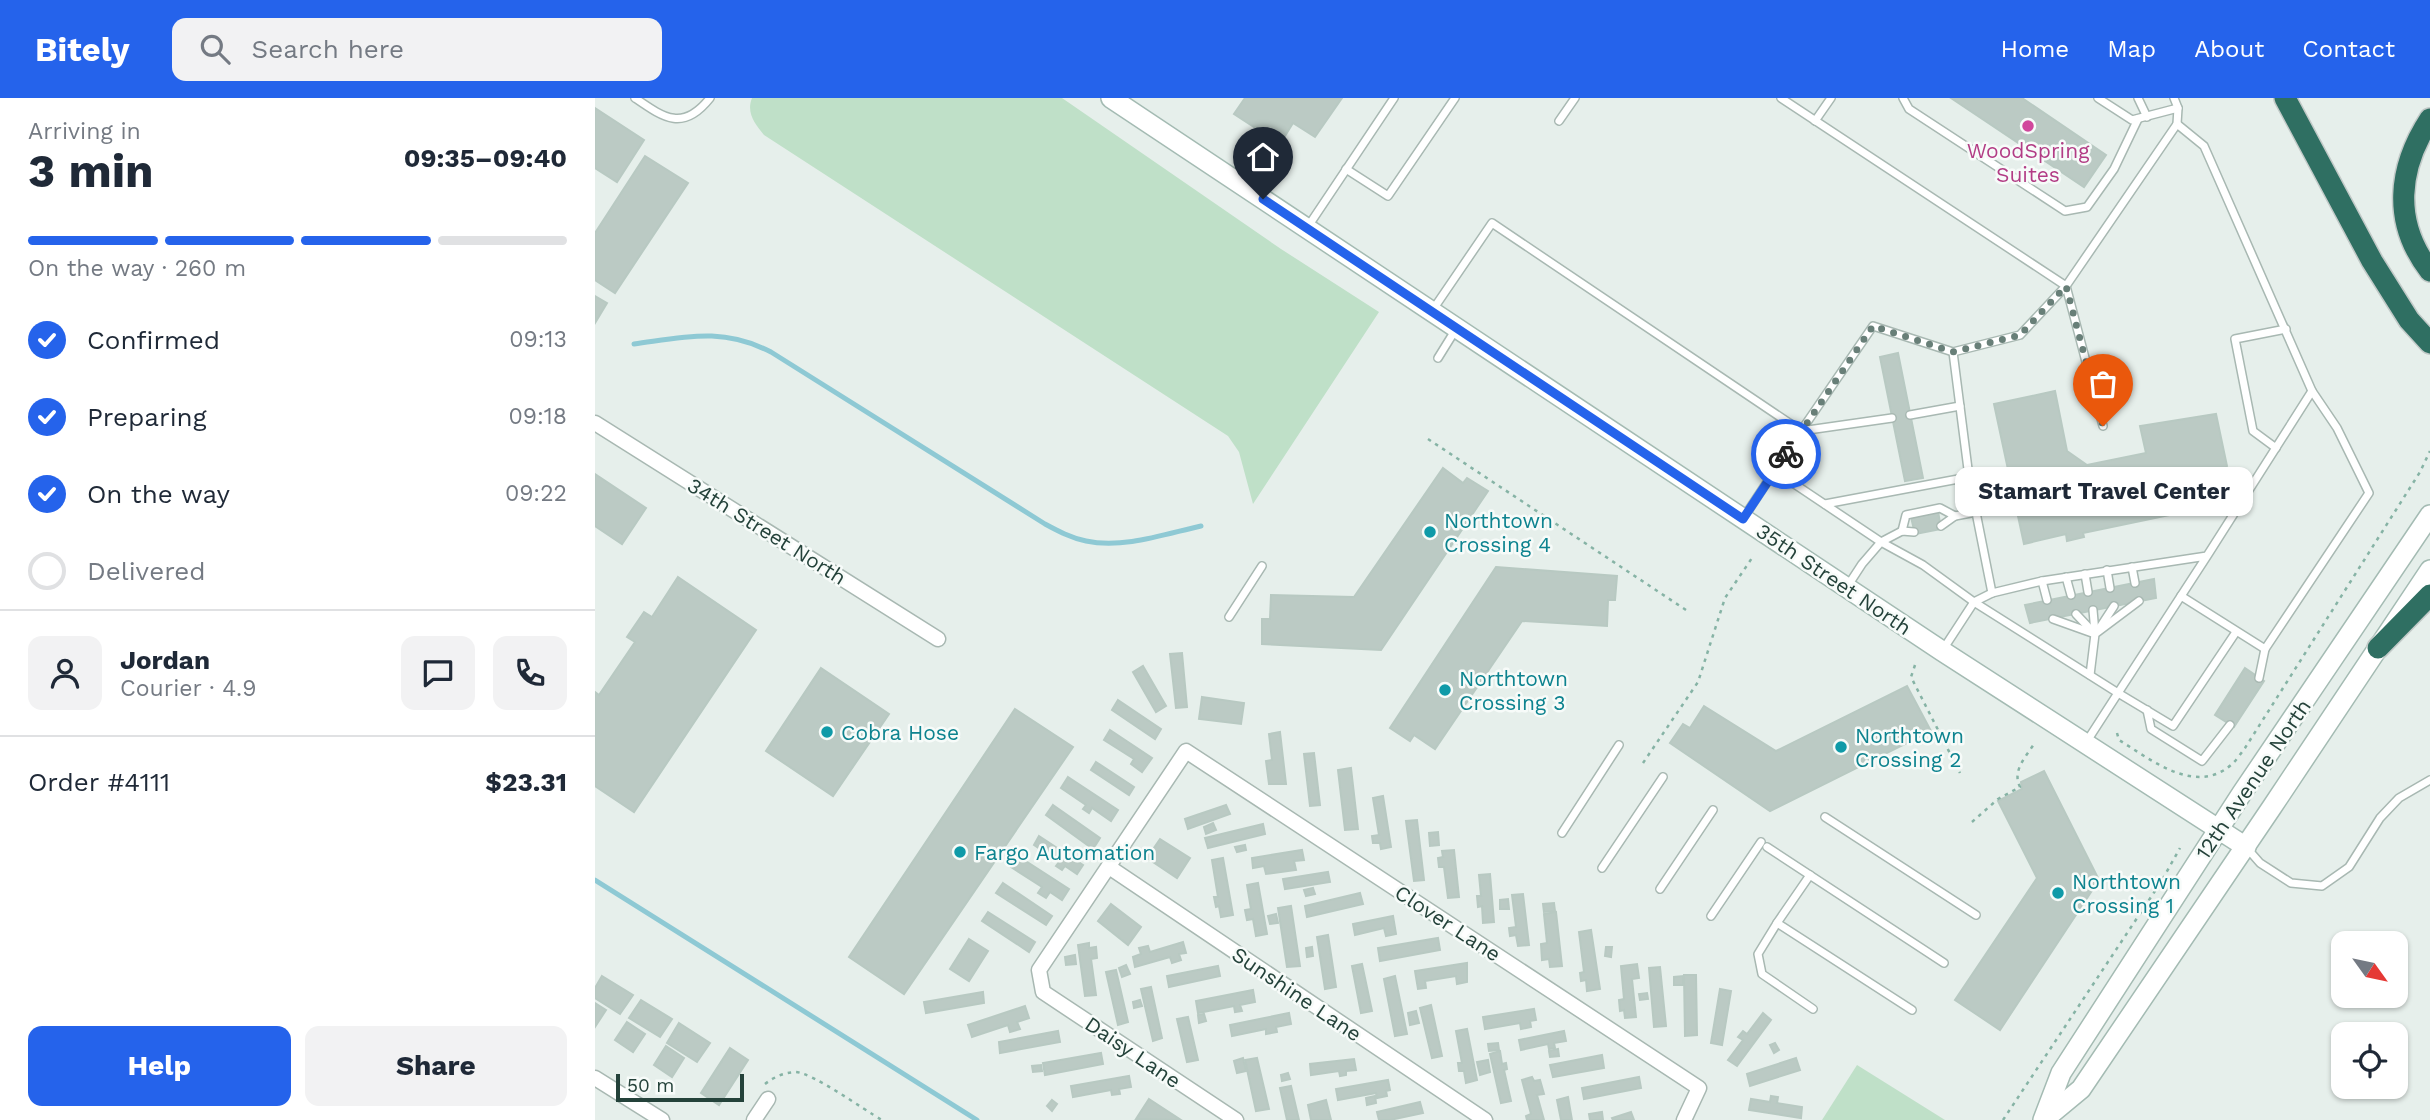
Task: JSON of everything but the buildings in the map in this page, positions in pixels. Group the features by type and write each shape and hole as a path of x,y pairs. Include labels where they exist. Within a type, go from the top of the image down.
{"highway":[{"path":"2285,98 2372,261 2409,320 2430,343"},
{"path":"2430,119 2408,160 2404,184 2404,211 2421,260 2430,271"},
{"path":"2372,261 2414,309 2430,320"},
{"path":"2378,648 2430,595"}],"main road":[{"name":"35th Street North","path":"1111,98 1942,651 2246,847"},
{"name":"12th Avenue North","path":"2044,1120 2061,1073 2219,829 2430,515"},
{"name":"12th Avenue North","path":"2044,1120 2081,1089 2430,570"}],"street":[{"name":"34th Street North","path":"595,423 938,639"},
{"name":"Clover Lane","path":"1108,867 1186,751 1699,1088 1684,1120"},
{"name":"Daisy Lane","path":"1108,867 1039,970 1043,992 1236,1120"},
{"name":"Sunshine Lane","path":"1108,867 1485,1120"},
{"path":"595,1078 662,1120"},
{"path":"754,1120 763,1094"}],"lane":[{"path":"635,98 663,117 684,119 710,98"},
{"path":"1307,228 1394,98"},
{"path":"1346,169 1388,196 1455,98"},
{"path":"1559,121 1575,98"},
{"path":"1781,98 2066,286 2103,426"},
{"path":"1815,121 1831,98"},
{"path":"1903,98 1909,109 2066,211 2087,207 2114,169 2143,118 2138,98"},
{"path":"2098,98 2132,120 2178,107"},
{"path":"1743,519 1873,326 1953,352 2020,335 2066,286 2177,124 2178,107 2174,98"},
{"path":"2177,124 2204,146 2312,391 2337,428 2369,494 2265,649 2259,678"},
{"path":"1431,312 1492,223 1801,432 1892,418"},
{"path":"1438,358 1457,329"},
{"path":"2276,448 2253,431 2235,339 2285,329"},
{"path":"1953,352 1969,477 1992,593"},
{"path":"2085,744 2312,391"},
{"path":"1910,415 1960,406"},
{"path":"1775,471 1881,542 1923,565 1974,601 2173,726 2236,632"},
{"path":"1824,504 1969,477"},
{"path":"1902,531 1906,515 1940,508 1955,516"},
{"path":"1941,526 1955,516 1976,512"},
{"path":"1846,587 1881,542 1902,531 1914,531"},
{"path":"1942,651 1974,601 1992,593 2042,581 2207,556"},
{"path":"1229,617 1262,566"},
{"path":"2132,567 2135,583"},
{"path":"2107,570 2110,588"},
{"path":"2085,574 2088,592"},
{"path":"2066,577 2071,595"},
{"path":"2042,581 2047,600"},
{"path":"2181,596 2265,649"},
{"path":"2095,634 2139,601"},
{"path":"2095,634 2114,606"},
{"path":"2090,675 2095,634 2093,610"},
{"path":"2076,614 2095,634"},
{"path":"2053,618 2095,634"},
{"path":"2147,710 2151,729 2202,761 2230,725"},
{"path":"1562,833 1619,745"},
{"path":"1602,868 1663,777"},
{"path":"2246,847 2260,863 2291,883 2322,886 2349,867 2381,818 2399,798 2430,780"},
{"path":"1660,889 1713,810"},
{"path":"1825,817 1976,915"},
{"path":"1711,916 1764,844 1944,963"},
{"path":"1810,874 1758,954 1762,974 1813,1009"},
{"path":"1777,923 1912,1010"}],"path":[{"path":"1428,439 1686,610"},
{"path":"2117,733 2119,740 2178,774 2214,775 2231,765 2245,748 2413,484 2430,451"},
{"path":"1643,763 1698,682 1725,598 1752,558"},
{"path":"1915,665 1911,677 1960,773"},
{"path":"1972,822 1998,799 2020,787 2016,779 2017,771 2034,744"},
{"path":"2003,1120 2181,848"},
{"path":"763,1094 777,1075 797,1072 811,1076 882,1120"}],"green space":[{"path":"752,98 1062,98 1281,249 1379,312 1253,504 1239,452 1228,436 764,135 751,113"},
{"path":"1857,1065 1945,1120 1822,1120"}],"waterway":[{"path":"634,344 704,336 736,339 753,344 771,352 1045,524 1075,538 1100,543 1129,542 1201,526"},
{"path":"595,880 977,1120"}],"way so far":[{"path":"1786,454 1873,326 1953,352 2020,335 2066,286 2103,426"}],"place":[{"name":"WoodSpring Suites","path":"2028,126"},
{"name":"Stamart Travel Center","path":"2103,426"},
{"name":"Northtown Crossing 4","path":"1430,532"},
{"name":"Northtown Crossing 3","path":"1445,690"},
{"name":"Cobra Hose","path":"827,732"},
{"name":"Northtown Crossing 2","path":"1841,747"},
{"name":"Fargo Automation","path":"960,852"},
{"name":"Northtown Crossing 1","path":"2058,893"}],"route":[{"path":"1263,199 1743,519 1786,454"}]}
